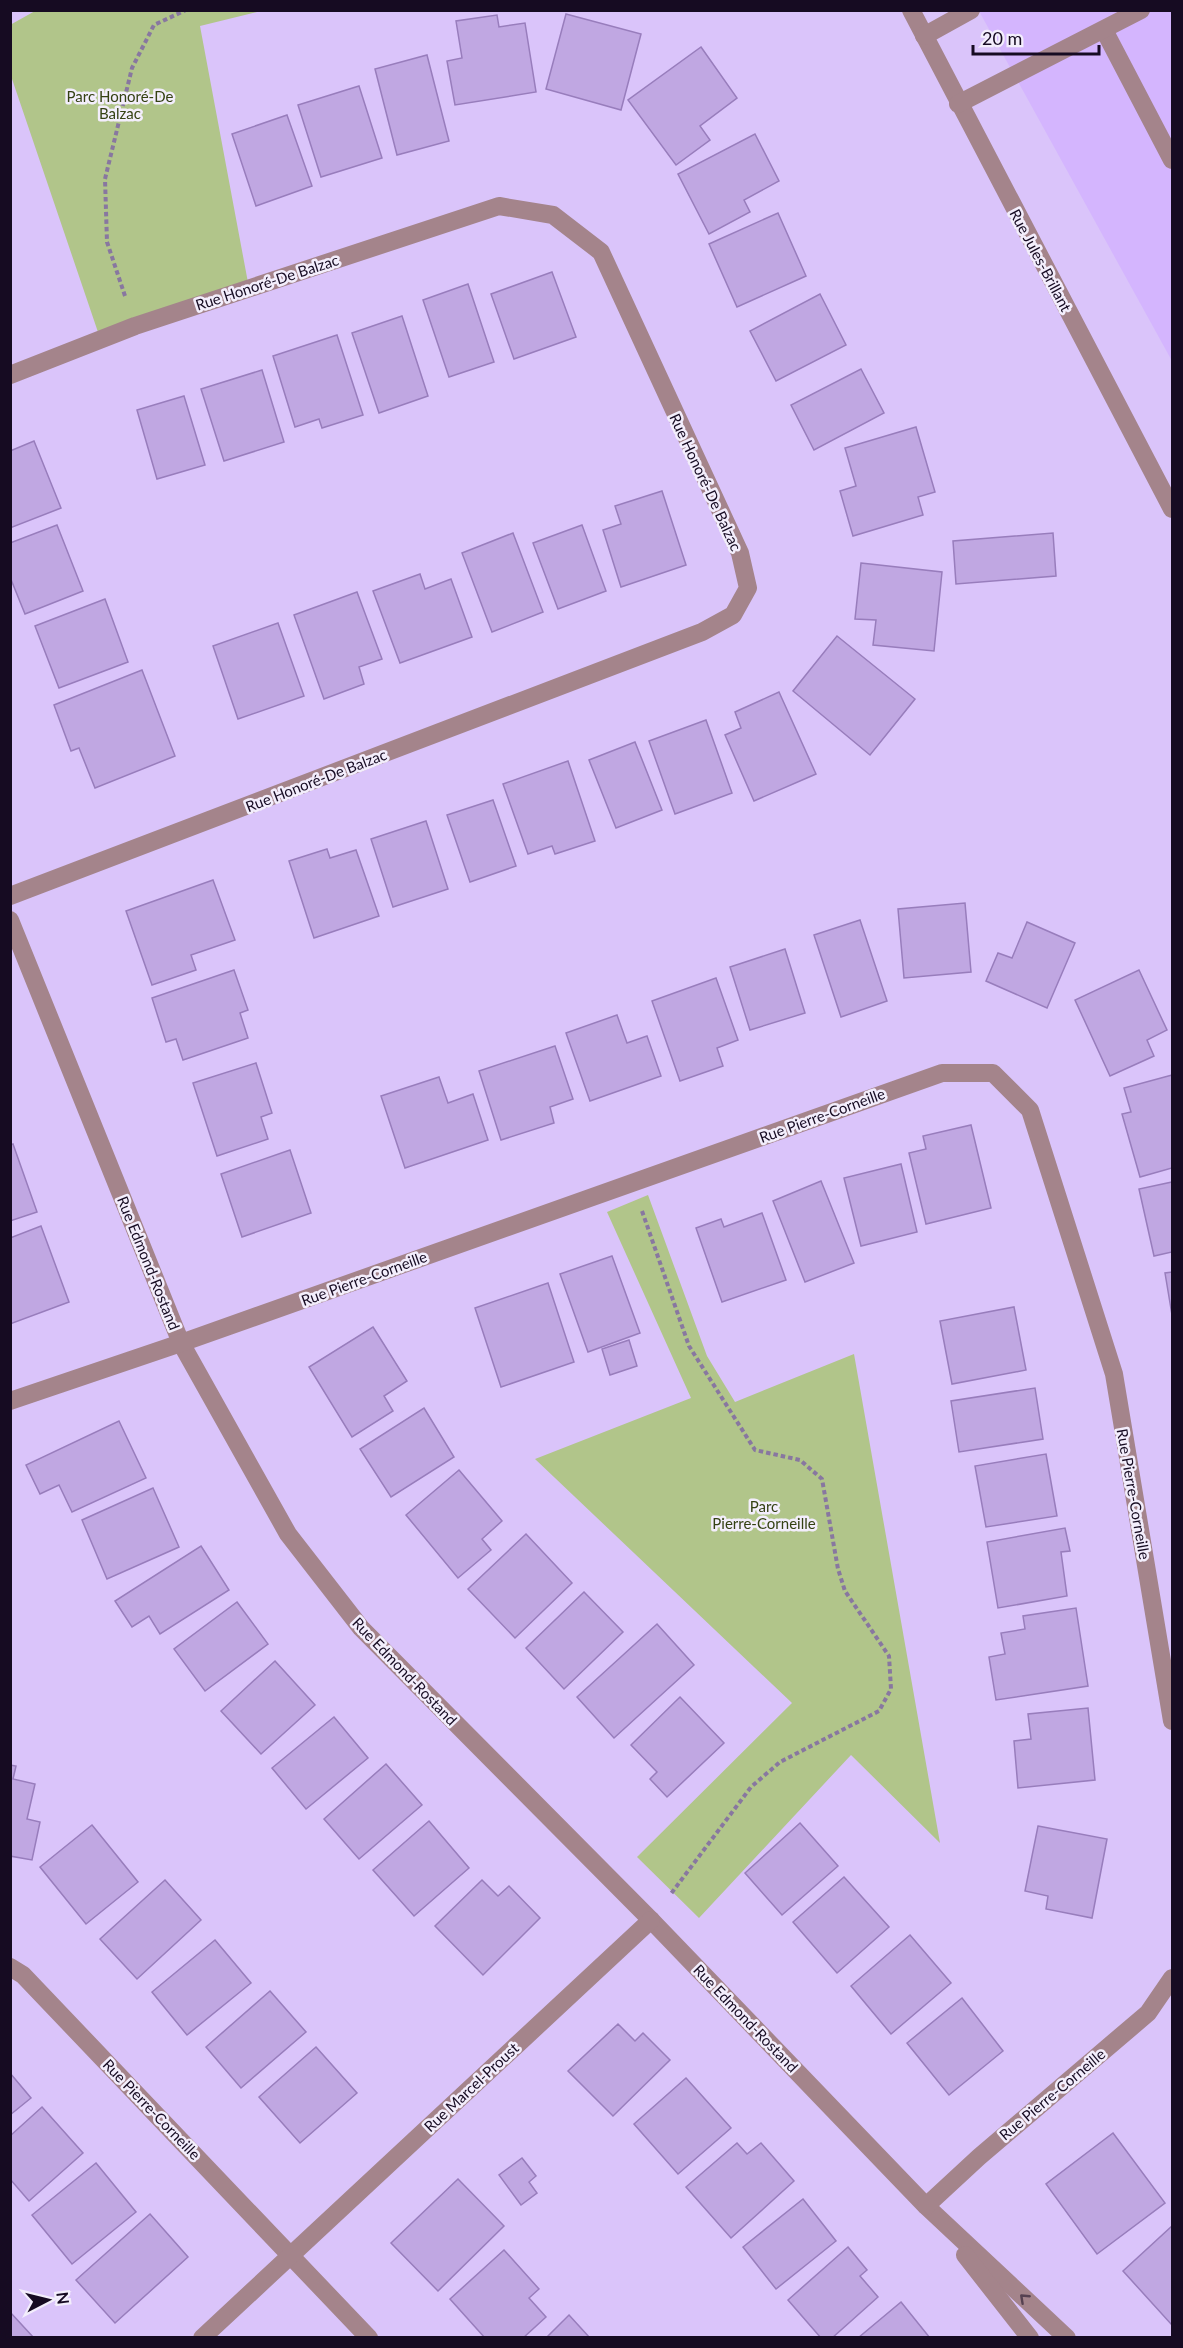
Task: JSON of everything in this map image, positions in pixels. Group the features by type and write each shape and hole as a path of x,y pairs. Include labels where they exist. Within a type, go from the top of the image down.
{"street":[{"name":"Rue Jules-Brillant","path":"911,10 958,104 1165,476 1173,509"},
{"path":"924,36 971,10"},
{"path":"958,104 1141,10"},
{"path":"1104,30 1173,160"},
{"name":"Rue Honoré-De Balzac","path":"10,375 135,326 499,207 553,215 600,252 740,553 748,588 732,615 702,632 10,896"},
{"name":"Rue Edmond-Rostand","path":"10,920 181,1343 288,1534 361,1628 651,1920 926,2206 1067,2337"},
{"name":"Rue Pierre-Corneille","path":"10,1401 181,1343 942,1072 993,1073 1030,1110 1114,1374 1173,1721"},
{"name":"Rue Marcel-Proust","path":"202,2337 651,1920"},
{"name":"Rue Pierre-Corneille","path":"10,1967 23,1975 290,2254"},
{"name":"Rue Pierre-Corneille","path":"926,2206 979,2157 1148,2013 1173,1978"},
{"name":"Rue Edmond-Rostand","path":"926,2206 1030,2337"},
{"path":"290,2254 369,2337"}],"path":[{"path":"135,326 107,242 105,179 132,68 154,25 186,10"},
{"path":"632,1182 689,1346 755,1450 800,1460 822,1479 844,1591 889,1656 891,1689 879,1711 780,1762 751,1787 651,1920"}],"shaded area":[{"path":"979,11 1172,11 1172,361"}],"green space":[{"name":"Parc Honoré-De Balzac","path":"35,11 261,11 200,26 249,288 100,338 11,76 10,25"},
{"name":"Parc Pierre-Corneille","path":"648,1195 707,1356 735,1402 854,1354 940,1843 851,1755 699,1918 637,1857 792,1703 535,1459 691,1398 607,1212"}],"building":[{"path":"566,14 641,34 621,110 546,89"},
{"path":"497,15 499,27 525,23 536,92 455,105 447,61 462,58 456,21"},
{"path":"701,47 737,98 700,126 710,140 676,165 628,100"},
{"path":"427,55 449,141 397,155 375,69"},
{"path":"359,86 382,158 321,177 298,105"},
{"path":"287,115 312,186 256,206 232,134"},
{"path":"755,134 779,181 744,200 750,212 709,234 678,174"},
{"path":"778,213 806,276 737,307 709,244"},
{"path":"552,272 576,337 514,359 491,294"},
{"path":"468,284 494,362 449,377 423,300"},
{"path":"820,294 846,345 776,381 750,331"},
{"path":"402,316 428,396 379,413 352,333"},
{"path":"337,335 363,415 322,428 319,419 295,427 273,356"},
{"path":"861,369 884,413 814,450 791,405"},
{"path":"262,370 284,442 224,461 201,389"},
{"path":"184,396 205,465 157,479 137,410"},
{"path":"916,427 935,492 918,497 923,515 853,536 840,491 856,486 845,448"},
{"path":"34,441 61,508 10,528 10,451"},
{"path":"662,491 686,565 621,587 603,530 621,524 615,506"},
{"path":"57,525 83,591 25,614 10,577 10,543"},
{"path":"582,525 606,591 558,609 533,543"},
{"path":"513,533 543,612 492,632 462,553"},
{"path":"1053,533 1056,576 956,584 953,541"},
{"path":"861,563 942,572 934,651 873,645 876,620 855,619"},
{"path":"420,574 425,589 451,579 472,637 400,663 373,591"},
{"path":"357,592 382,659 359,667 364,684 324,699 294,615"},
{"path":"105,599 128,662 59,688 35,626"},
{"path":"278,623 304,696 238,719 213,646"},
{"path":"837,636 915,699 870,755 793,691"},
{"path":"142,670 175,756 95,788 79,748 71,751 54,705"},
{"path":"779,692 816,774 754,801 725,735 741,728 735,712"},
{"path":"706,720 732,793 675,814 649,741"},
{"path":"635,742 662,810 616,828 589,760"},
{"path":"568,761 595,841 555,854 552,846 528,854 503,784"},
{"path":"493,800 516,866 470,882 447,815"},
{"path":"426,821 448,889 393,907 371,839"},
{"path":"327,849 330,858 356,850 379,916 314,938 289,861"},
{"path":"213,880 235,940 191,955 196,970 152,985 126,911"},
{"path":"965,903 971,972 904,978 898,909"},
{"path":"860,920 887,1001 841,1017 814,935"},
{"path":"1027,922 1075,943 1047,1008 986,981 998,953 1012,958"},
{"path":"785,949 805,1013 750,1030 730,967"},
{"path":"234,970 248,1010 240,1013 248,1038 183,1060 176,1039 166,1042 152,998"},
{"path":"1139,970 1167,1030 1147,1040 1154,1056 1110,1076 1075,1000"},
{"path":"716,978 738,1040 717,1048 723,1066 680,1081 652,1001"},
{"path":"617,1015 627,1043 647,1036 661,1076 590,1101 566,1033"},
{"path":"555,1046 573,1099 550,1107 554,1123 501,1140 479,1071"},
{"path":"256,1063 272,1113 261,1117 268,1139 217,1156 193,1083"},
{"path":"1172,1075 1172,1168 1140,1177 1122,1114 1131,1112 1124,1088"},
{"path":"439,1077 448,1103 473,1094 488,1140 405,1168 381,1096"},
{"path":"971,1125 991,1208 926,1224 909,1153 926,1149 923,1136"},
{"path":"13,1144 37,1212 10,1221 10,1145"},
{"path":"290,1150 311,1213 242,1237 221,1174"},
{"path":"901,1164 917,1232 861,1246 844,1178"},
{"path":"821,1181 854,1263 805,1282 773,1201"},
{"path":"1172,1182 1172,1252 1154,1256 1139,1189"},
{"path":"762,1213 786,1280 722,1302 696,1228 721,1219 724,1227"},
{"path":"41,1226 69,1302 10,1324 10,1238"},
{"path":"612,1256 640,1333 588,1352 560,1274"},
{"path":"1172,1272 1172,1315 1165,1273"},
{"path":"548,1283 574,1362 501,1387 475,1308"},
{"path":"1014,1307 1026,1370 952,1384 940,1321"},
{"path":"373,1327 407,1381 384,1396 393,1411 352,1437 309,1367"},
{"path":"629,1340 637,1366 610,1375 602,1349"},
{"path":"1035,1388 1043,1439 959,1452 951,1401"},
{"path":"424,1408 454,1457 391,1497 360,1449"},
{"path":"119,1421 146,1478 72,1512 59,1485 40,1494 26,1465"},
{"path":"1046,1454 1057,1516 986,1527 975,1466"},
{"path":"459,1470 502,1521 482,1539 491,1550 458,1578 406,1515"},
{"path":"153,1488 179,1547 107,1579 82,1520"},
{"path":"1065,1528 1070,1551 1061,1552 1067,1596 998,1608 987,1542"},
{"path":"526,1534 572,1583 515,1638 468,1589"},
{"path":"201,1546 229,1590 160,1634 149,1616 132,1627 115,1601"},
{"path":"584,1592 623,1632 564,1689 526,1648"},
{"path":"237,1602 268,1644 205,1691 174,1649"},
{"path":"1076,1608 1088,1686 996,1700 989,1657 1005,1654 1001,1633 1025,1629 1023,1616"},
{"path":"657,1624 694,1665 614,1738 577,1697"},
{"path":"275,1661 315,1705 261,1754 221,1711"},
{"path":"680,1697 724,1743 667,1797 650,1779 657,1772 631,1745"},
{"path":"1088,1708 1095,1780 1018,1788 1014,1741 1031,1739 1028,1714"},
{"path":"334,1717 368,1758 306,1809 272,1768"},
{"path":"386,1764 422,1805 359,1859 324,1819"},
{"path":"10,1765 16,1766 13,1779 35,1784 27,1819 40,1822 32,1860 10,1856"},
{"path":"429,1821 469,1868 414,1916 373,1870"},
{"path":"800,1823 838,1866 782,1915 745,1873"},
{"path":"92,1825 138,1882 86,1924 40,1867"},
{"path":"1038,1826 1107,1839 1092,1918 1046,1909 1048,1896 1025,1891"},
{"path":"844,1877 889,1927 837,1973 793,1922"},
{"path":"165,1880 201,1920 137,1979 100,1939"},
{"path":"482,1880 498,1896 509,1886 540,1918 483,1975 435,1926"},
{"path":"910,1935 951,1983 891,2034 851,1986"},
{"path":"215,1940 251,1983 187,2035 152,1992"},
{"path":"270,1991 306,2032 241,2088 206,2047"},
{"path":"962,1998 1003,2051 949,2095 907,2043"},
{"path":"618,2024 635,2041 643,2033 670,2060 613,2116 568,2071"},
{"path":"316,2047 357,2093 300,2143 259,2097"},
{"path":"10,2073 31,2098 10,2115"},
{"path":"686,2078 731,2128 678,2174 634,2124"},
{"path":"42,2107 83,2153 29,2201 10,2179 10,2136"},
{"path":"1113,2133 1165,2203 1097,2254 1046,2184"},
{"path":"737,2143 747,2154 761,2143 794,2181 731,2238 686,2187"},
{"path":"522,2158 536,2176 529,2182 537,2193 521,2205 499,2175"},
{"path":"96,2163 136,2212 72,2264 32,2215"},
{"path":"458,2179 504,2226 438,2291 391,2243"},
{"path":"803,2199 836,2241 776,2289 743,2247"},
{"path":"150,2214 188,2257 115,2323 76,2280"},
{"path":"1172,2226 1172,2323 1171,2324 1123,2271"},
{"path":"848,2247 867,2270 860,2276 878,2297 832,2338 821,2338 788,2300"},
{"path":"504,2250 539,2289 529,2298 546,2317 523,2338 485,2338 450,2299"},
{"path":"901,2302 930,2338 858,2338"},
{"path":"10,2312 34,2338 10,2338"},
{"path":"569,2315 590,2338 546,2338"}]}
